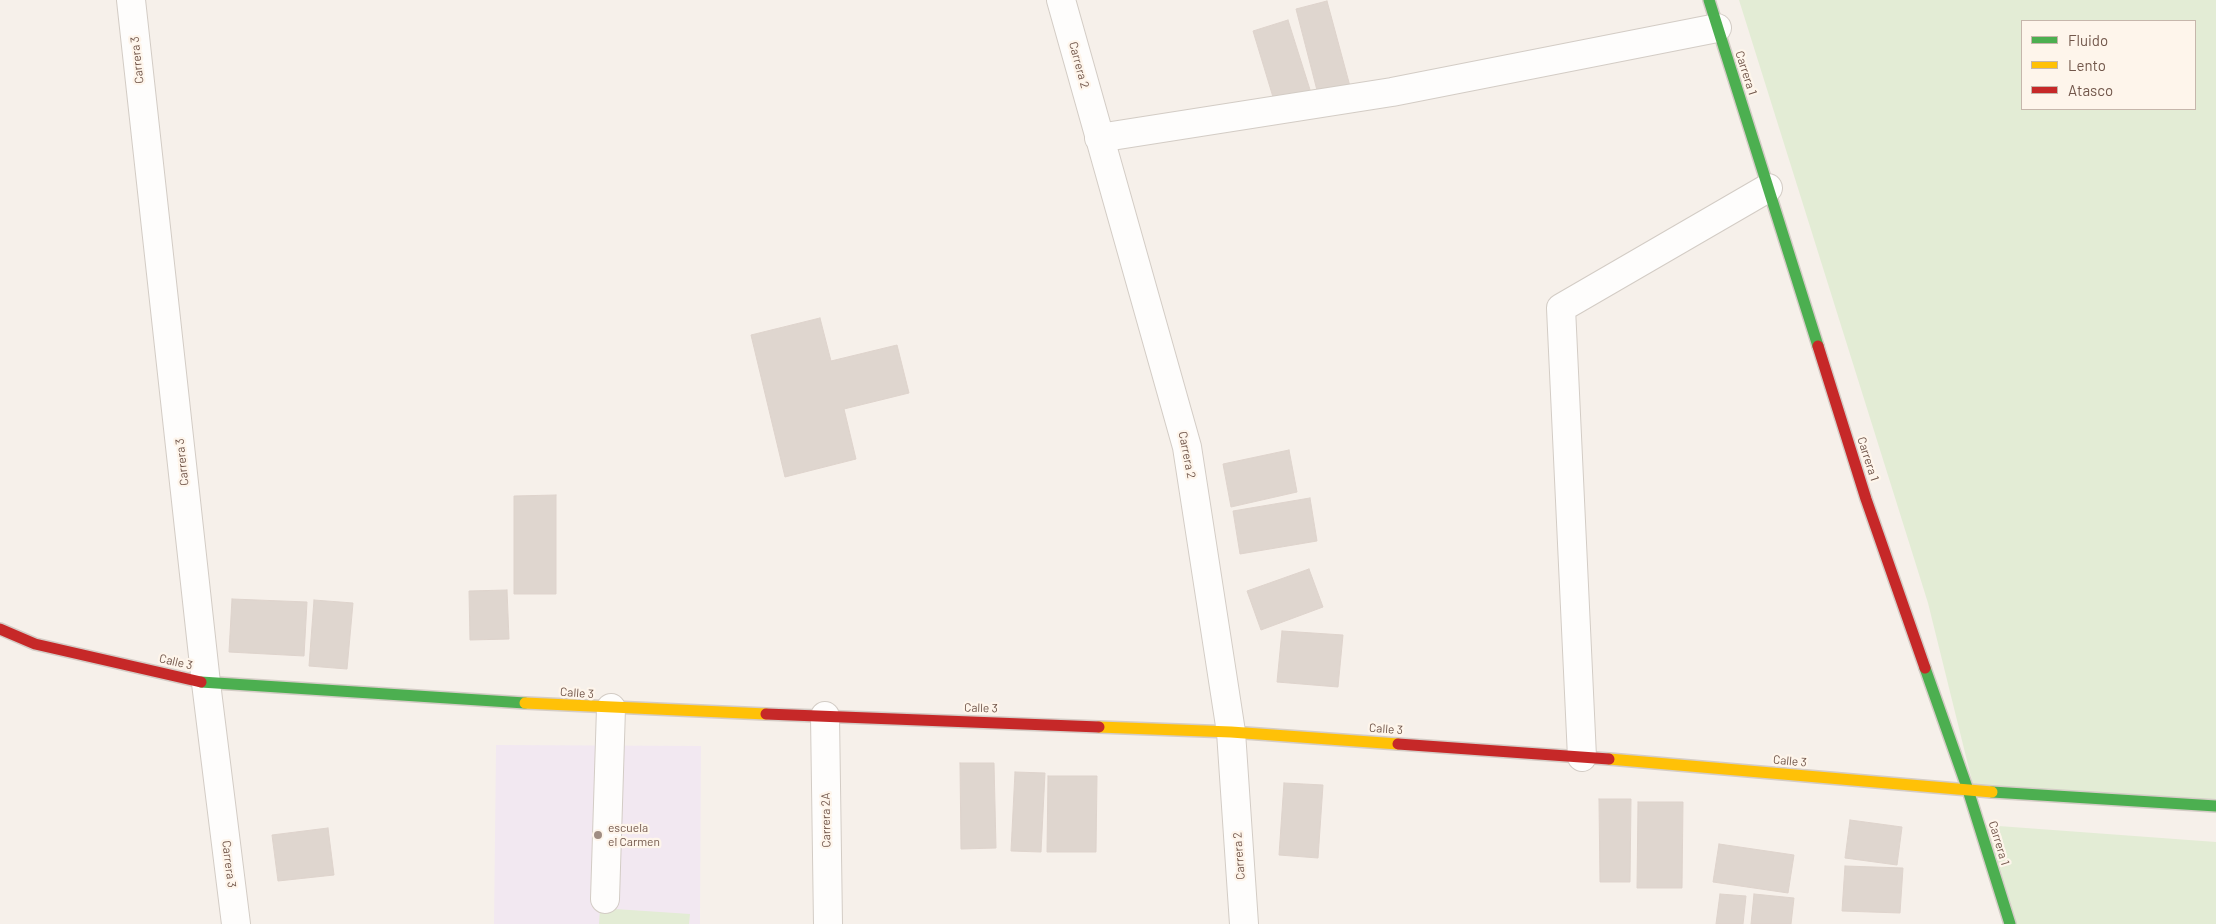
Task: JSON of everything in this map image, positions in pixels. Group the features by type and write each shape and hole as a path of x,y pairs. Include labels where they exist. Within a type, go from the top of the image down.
{"street":[{"name":"Carrera 3","path":"131,0 206,683 236,924"},
{"name":"Carrera 2","path":"1060,0 1187,447 1231,732 1244,924"},
{"name":"Carrera 1","path":"1710,0 1717,28 1866,499 1968,790 2010,924"},
{"path":"1099,138 1392,92 1717,28"},
{"path":"1582,757 1561,308 1768,188"},
{"name":"Calle 3","path":"0,629 35,644 206,683 611,708 1231,732 1582,757 1968,790 2216,806"},
{"path":"605,900 611,708"},
{"name":"Carrera 2A","path":"825,716 828,924"}],"shaded area":[{"name":"escuela el Carmen","path":"496,745 701,746 700,924 494,924"}],"green space":[{"path":"1739,0 2216,0 2216,807 1974,789 1928,603"},
{"path":"1985,825 2216,842 2216,924 2013,924"},
{"path":"600,908 690,914 689,924 599,924"}],"building":[{"path":"1327,1 1351,90 1319,98 1296,9"},
{"path":"1288,20 1312,96 1276,107 1253,31"},
{"path":"820,318 831,361 897,345 909,393 844,409 856,459 785,477 751,335"},
{"path":"1289,450 1297,492 1231,507 1223,464"},
{"path":"556,495 556,594 514,594 514,496"},
{"path":"1310,498 1317,541 1240,554 1233,511"},
{"path":"1309,569 1323,607 1261,630 1247,591"},
{"path":"507,590 509,639 470,640 469,591"},
{"path":"232,599 307,602 304,656 229,652"},
{"path":"314,600 353,603 347,669 309,666"},
{"path":"1282,631 1343,635 1338,687 1277,682"},
{"path":"960,763 994,763 996,848 961,849"},
{"path":"1015,772 1045,773 1041,852 1011,851"},
{"path":"1048,776 1097,776 1096,852 1047,852"},
{"path":"1284,783 1323,785 1318,858 1279,855"},
{"path":"1599,799 1631,799 1630,882 1600,882"},
{"path":"1638,802 1683,802 1682,888 1637,888"},
{"path":"1850,820 1902,827 1897,865 1845,858"},
{"path":"328,828 334,875 278,881 272,835"},
{"path":"1719,844 1794,855 1788,893 1713,882"},
{"path":"1845,866 1903,868 1900,913 1842,911"},
{"path":"1720,894 1746,896 1743,924 1716,924"},
{"path":"1754,894 1794,898 1791,924 1751,924"}],"traffic: fast":[{"path":"1709,0 1818,346"},
{"path":"1925,668 1968,790 2010,924"},
{"path":"201,682 525,703"},
{"path":"1992,792 2216,806"}],"traffic: slow":[{"path":"525,703 766,714"},
{"path":"1099,727 1231,732 1398,744"},
{"path":"1609,759 1992,792"}],"traffic: jam":[{"path":"1818,346 1866,499 1925,668"},
{"path":"0,629 35,644 201,682"},
{"path":"766,714 1099,727"},
{"path":"1398,744 1609,759"}],"place":[{"name":"escuela el Carmen","path":"598,835"}]}
